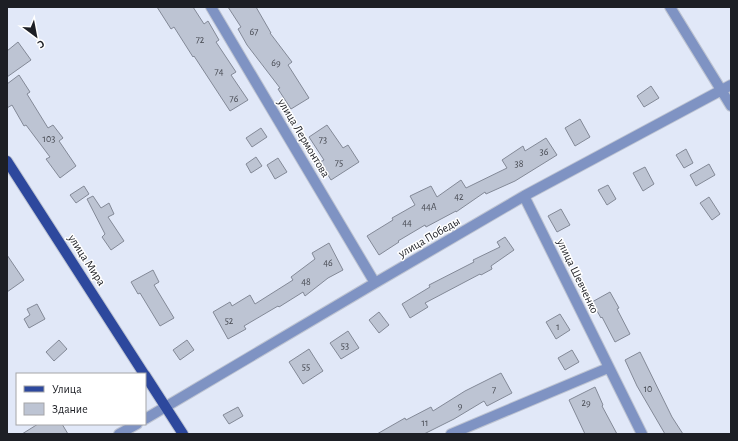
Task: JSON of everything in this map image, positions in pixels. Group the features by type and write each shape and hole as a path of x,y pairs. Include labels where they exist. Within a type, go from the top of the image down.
{"main road":[{"name":"улица Мира","path":"7,161 144,373"},
{"name":"улица Мира","path":"146,377 183,434"}],"street":[{"name":"улица Лермонтова","path":"211,7 375,283"},
{"path":"670,7 731,106"},
{"name":"улица Победы","path":"146,418 524,196 731,85"},
{"name":"улица Шевченко","path":"524,196 642,434"},
{"path":"451,434 608,368"},
{"path":"119,434 135,425"}],"building":[{"path":"157,7 193,7 204,24 208,21 219,40 216,42 236,72 231,75 248,100 230,111 174,27 171,29"},
{"path":"228,7 256,7 270,33 292,62 288,65 309,98 291,109 278,89 280,88 247,45 238,29 241,27"},
{"path":"18,42 31,60 7,77 7,51"},
{"path":"19,75 30,92 27,94 48,128 53,125 63,138 59,141 76,166 60,178 46,159 50,157 26,125 24,126 12,105 7,108 7,84"},
{"path":"651,86 659,98 644,107 637,96"},
{"path":"580,119 590,137 575,146 565,128"},
{"path":"327,125 343,148 348,145 359,162 331,180 320,162 324,160 309,137"},
{"path":"261,128 267,137 252,147 246,138"},
{"path":"546,138 557,155 515,181 486,194 485,192 456,212 426,227 425,225 398,241 399,242 379,255 367,236 393,220 392,218 415,205 410,196 431,186 437,197 461,180 466,188 507,168 502,160 523,146 525,151"},
{"path":"686,149 693,163 684,168 676,155"},
{"path":"256,157 262,166 251,173 246,164"},
{"path":"278,158 287,172 275,179 267,165"},
{"path":"709,164 715,175 696,186 690,175"},
{"path":"645,167 654,184 643,191 633,173"},
{"path":"608,185 616,199 607,205 598,190"},
{"path":"84,186 89,194 76,203 70,195"},
{"path":"93,196 101,208 109,203 114,214 108,217 124,241 111,250 102,237 105,234 87,199"},
{"path":"709,197 720,214 712,220 700,203"},
{"path":"561,209 570,225 557,232 548,216"},
{"path":"505,237 514,250 491,266 492,269 425,303 428,307 410,318 402,304 430,287 429,285 474,262 473,260 500,247 497,242"},
{"path":"329,243 343,270 328,278 305,296 303,292 244,326 246,329 228,339 213,312 230,302 232,306 250,295 255,304 293,280 291,277 315,259 312,253"},
{"path":"7,255 24,280 7,292"},
{"path":"153,270 159,282 154,285 174,318 160,326 140,293 138,294 131,282"},
{"path":"610,292 619,308 617,309 630,334 615,342 592,302"},
{"path":"37,304 45,319 29,328 24,319 30,315 27,309"},
{"path":"379,312 389,325 379,333 369,320"},
{"path":"560,314 570,330 556,339 546,322"},
{"path":"348,331 359,348 341,359 330,343"},
{"path":"59,340 67,349 54,361 46,352"},
{"path":"187,340 194,350 180,360 173,350"},
{"path":"309,349 323,371 303,384 289,362"},
{"path":"572,350 579,362 565,370 558,358"},
{"path":"640,352 672,417 683,434 665,434 637,386 625,360"},
{"path":"501,373 512,393 487,406 484,401 454,419 424,434 377,434 405,418 406,420 431,407 433,411 465,391"},
{"path":"595,387 603,405 602,406 617,434 585,434 569,400"},
{"path":"238,407 243,416 229,424 223,415"},
{"path":"36,425 63,425 68,434 22,434"}]}
